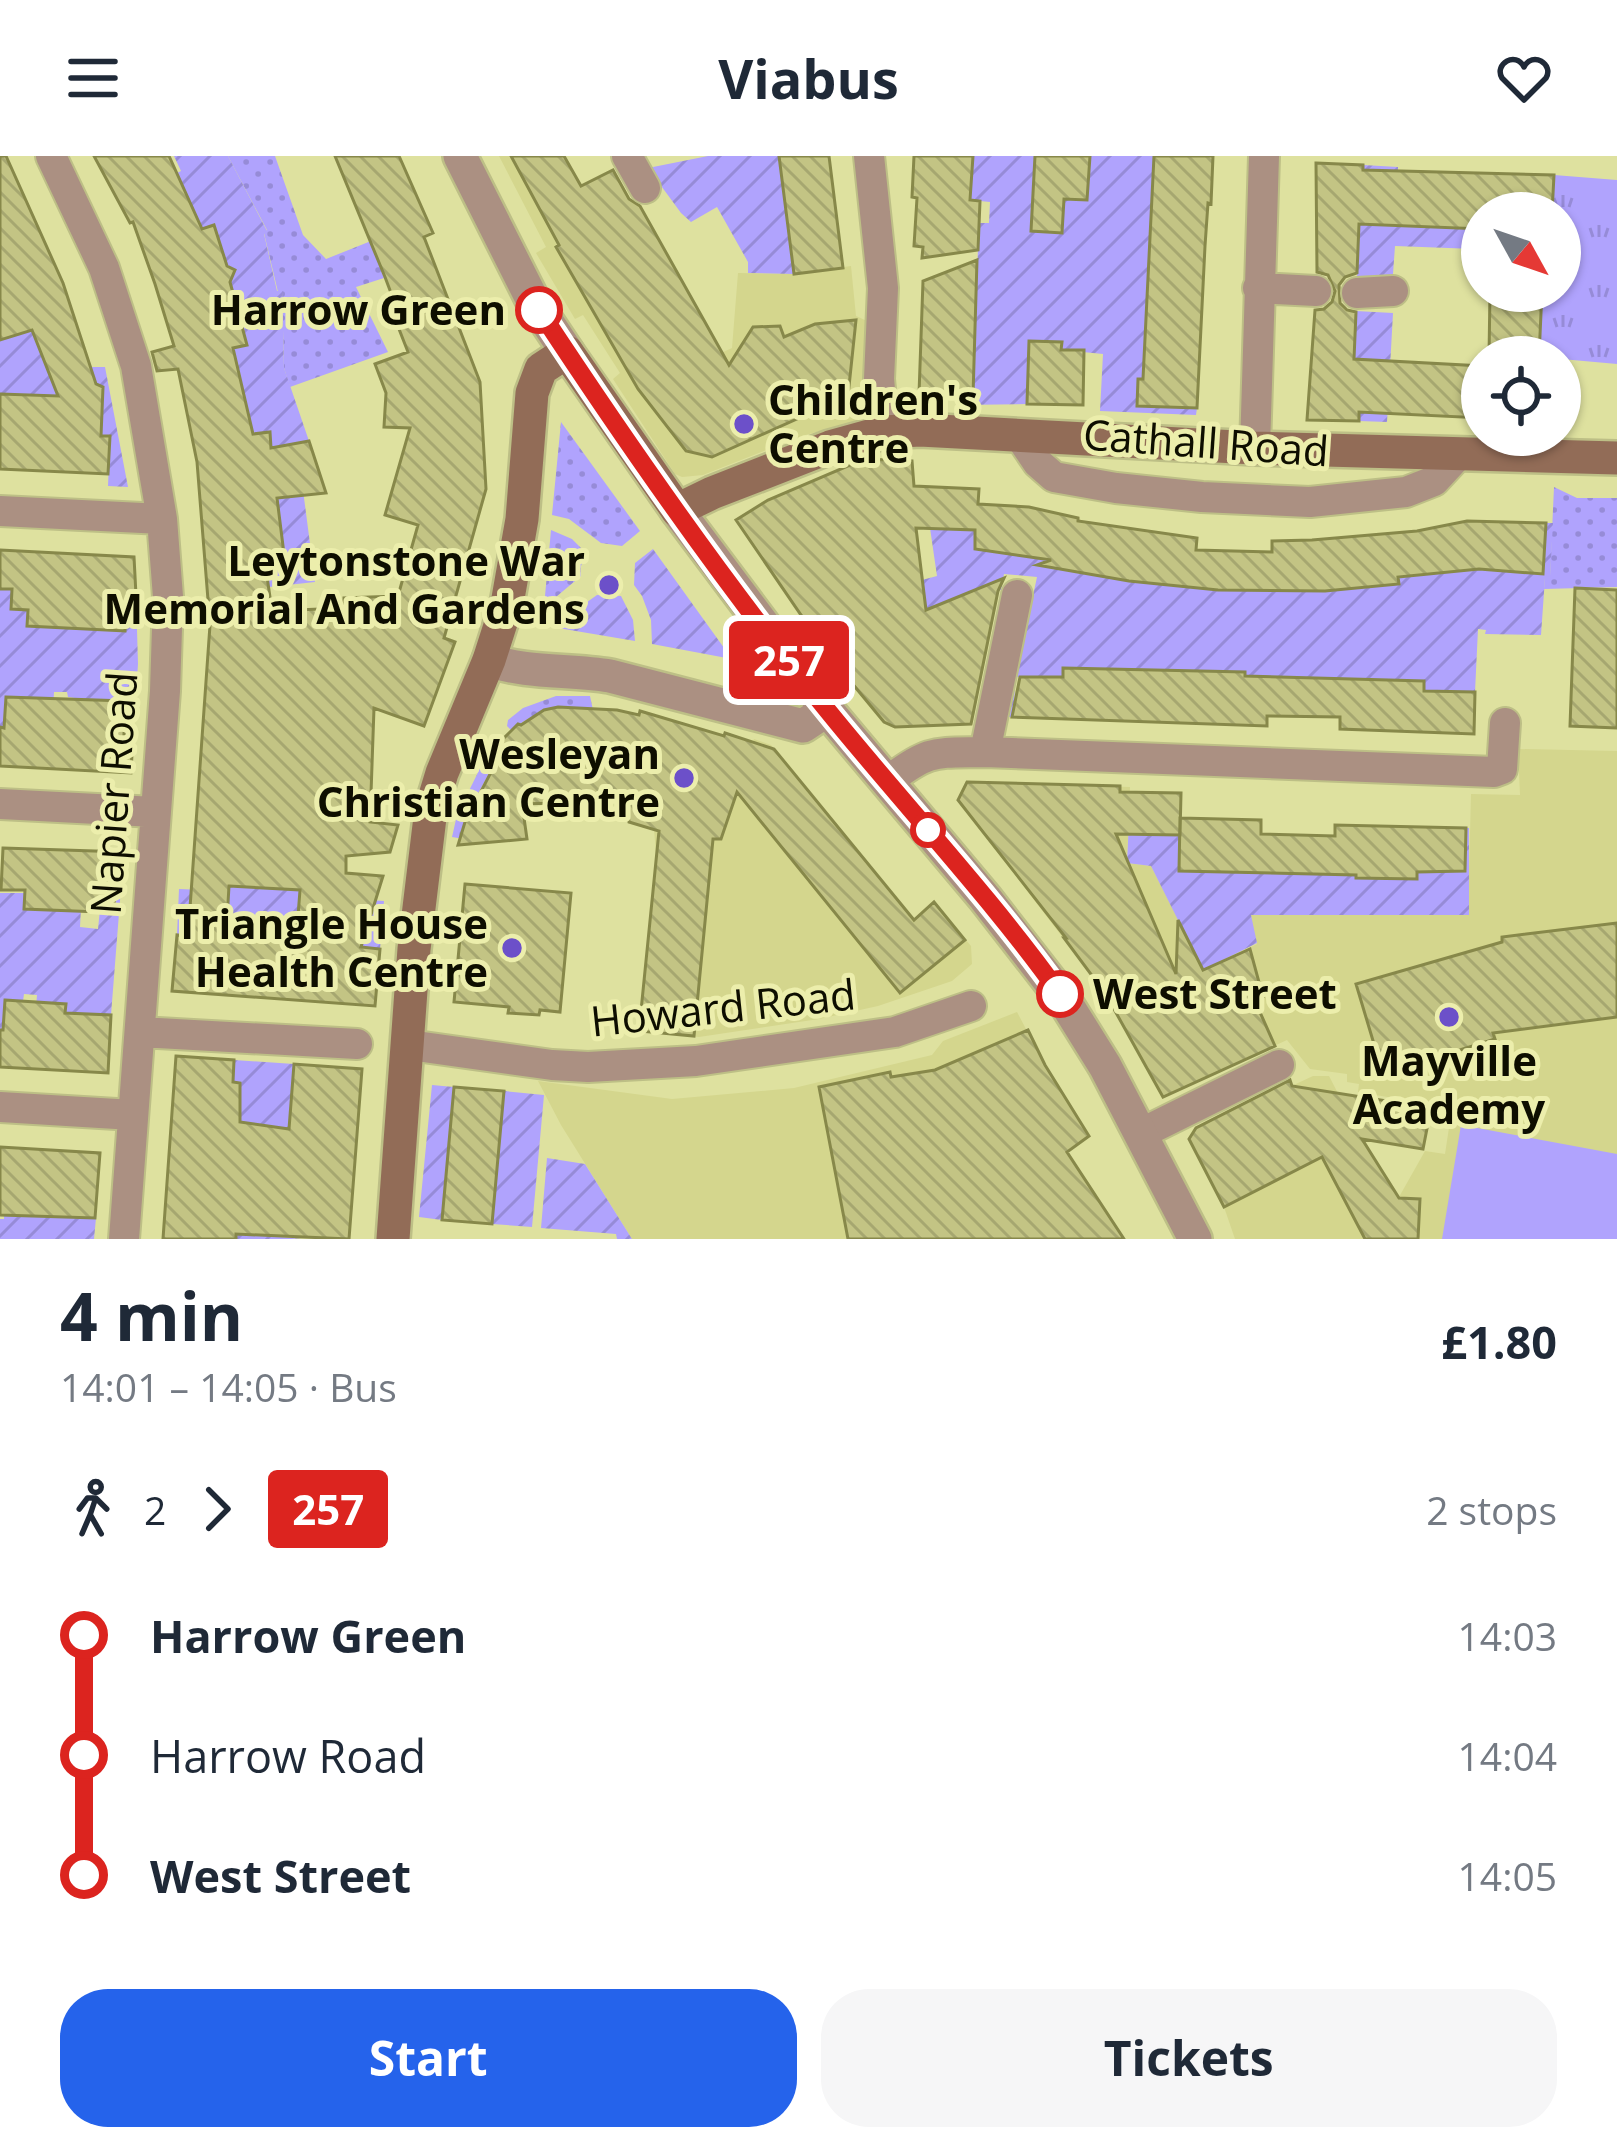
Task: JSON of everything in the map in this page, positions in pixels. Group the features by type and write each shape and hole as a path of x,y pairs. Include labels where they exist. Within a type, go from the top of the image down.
{"main road":[{"path":"393,1239 418,897 431,809 507,604 523,518 532,393 541,369 567,352 677,510"},
{"name":"Cathall Road","path":"677,510 830,447 884,432 920,430 1255,448 1617,458"}],"street":[{"name":"Napier Road","path":"51,156 104,268 136,366 162,519 168,597 124,1239"},
{"path":"460,156 533,301 567,352"},
{"path":"627,156 645,188"},
{"path":"869,156 883,288 879,379 884,432"},
{"path":"1255,448 1264,156"},
{"path":"1258,288 1316,291"},
{"path":"1357,293 1393,291"},
{"name":"Cathall Road","path":"1021,437 1054,477 1202,497 1310,502 1406,492 1434,481 1460,453"},
{"path":"677,510 827,710 1055,987 1105,1066 1195,1239"},
{"path":"0,511 162,519"},
{"path":"985,752 1017,595"},
{"path":"489,660 511,668 581,670 610,676 803,726 827,710"},
{"path":"888,781 917,758 932,753 985,752 1494,772 1504,762 1505,723"},
{"path":"0,804 155,812"},
{"name":"Howard Road","path":"409,1045 570,1066 696,1061 895,1032 971,1006"},
{"path":"140,1032 357,1044"},
{"path":"1142,1133 1279,1065"},
{"path":"0,1107 133,1115"}],"shaded area":[{"path":"499,156 564,156 600,222 693,366 732,348 738,273 794,274 851,266 856,316 867,321 864,416 703,475 675,474 613,379 620,373 583,315 575,319 536,253 546,247"},
{"path":"754,739 771,745 913,920 934,902 971,946 972,964 952,981 878,1006 819,1019 699,1037 639,1031 656,854 654,829 695,841 721,839"},
{"name":"Mayville Academy","path":"1518,749 1617,751 1617,1239 1235,1239 1189,1139 1313,1076 1329,1076 1399,1197 1425,1151 1445,1154 1452,1108 1358,1092 1359,1084 1347,1082 1347,1074 1310,1069 1287,1040 1163,1097 1105,993 958,800 967,782 1130,787 1127,863 1151,866 1204,970 1257,944 1250,915 1468,915 1471,794 1520,795"},
{"path":"1017,1012 1089,1136 1067,1153 1124,1239 632,1239 538,1081 672,1099 794,1088 932,1055 943,1041"}],"green space":[{"path":"174,156 228,156 267,231 277,291 282,291 284,368 309,441 297,444 315,582 269,587 266,570 245,559 284,553 282,540 265,542 281,447 271,448 269,432 252,434 214,353 247,344 244,329 229,332 200,307 234,296 213,225 177,237 193,208 187,196 153,185 181,171"},
{"path":"228,156 275,156 303,235 326,259 371,241 384,278 356,287 388,352 290,387 284,368 282,292 278,292 267,230"},
{"path":"708,156 779,156 794,274 748,273 748,262 717,207 691,222 648,168"},
{"path":"973,156 1035,156 1064,199 1086,200 1090,156 1154,156 1143,379 1138,380 1137,405 1197,408 1196,415 1100,411 1103,354 1062,350 1061,342 1029,341 1027,404 959,405 959,396 973,396 978,248 969,223 989,223 990,202 970,200"},
{"path":"1363,165 1398,167 1396,225 1461,227 1461,248 1395,246 1393,274 1357,278"},
{"path":"1554,175 1617,180 1617,364 1581,361 1581,336 1540,336 1541,312 1581,312 1581,192 1553,192"},
{"path":"1356,311 1393,313 1387,422 1359,421 1361,376 1354,375"},
{"path":"33,329 44,360 105,367 128,487 108,486 110,437 101,436 103,390 30,395 28,432 0,394 0,333"},
{"path":"561,422 640,531 622,546 601,543 569,519 552,515"},
{"path":"1554,487 1577,498 1617,498 1617,587 1544,589 1545,577 1550,576"},
{"path":"1546,523 1553,523 1541,635 1485,634 1486,630 1478,629 1475,692 1424,691 1423,681 1063,669 1063,677 1015,677 1014,717 1006,717 1013,653 1022,647 1037,577 1004,574 1001,590 971,592 931,608 943,647 893,615 926,602 922,580 937,576 930,528 975,530 1067,562 1089,575 1169,586 1337,590 1398,584 1398,577 1477,569 1543,573"},
{"path":"551,530 572,539 586,553 581,576 544,607"},
{"path":"653,549 732,659 652,644 651,620 634,585 635,563"},
{"path":"0,589 12,590 11,609 28,610 28,626 46,628 71,622 71,629 125,631 127,595 136,595 133,735 124,734 125,701 113,701 81,732 82,699 68,697 67,692 54,692 52,730 0,727"},
{"path":"597,595 621,596 633,620 635,641 552,627"},
{"path":"293,626 301,896 384,901 380,949 297,942 298,919 262,916 259,941 177,935 179,889 260,887"},
{"path":"556,696 590,696 593,710 550,710 511,730 507,726 523,708"},
{"path":"499,735 504,738 501,752 476,797 464,839 452,837 457,815"},
{"path":"1130,798 1134,834 1180,835 1180,871 1417,880 1417,872 1465,871 1469,828 1469,915 1251,915 1257,943 1203,970 1151,866 1127,863"},
{"path":"115,888 121,888 111,1015 95,1014 77,1033 77,1013 65,1012 65,1004 34,1031 37,995 24,994 23,1001 5,1000 0,1030 0,893 25,893 25,910 81,908 80,927 98,929 100,909 113,910"},
{"path":"234,1060 294,1064 281,1237 302,1239 236,1239 240,1110 213,1108 233,1082"},
{"path":"432,1085 454,1087 442,1220 419,1217"},
{"path":"504,1091 544,1095 532,1227 492,1224"},
{"path":"1461,1125 1617,1154 1617,1239 1442,1239"},
{"path":"547,1158 585,1164 632,1239 541,1228"},
{"path":"69,1189 81,1216 96,1218 94,1239 0,1239 4,1211 67,1218"}],"building":[{"path":"0,156 6,156 63,283 96,384 103,387 101,436 110,436 108,474 0,469 0,394 58,396 32,330 0,340"},
{"path":"94,156 169,156 202,229 214,225 227,266 235,270 230,282 247,345 233,348 253,434 270,432 271,448 309,441 326,493 277,498 284,554 264,556 272,611 344,608 344,598 398,596 418,525 385,515 410,428 384,427 386,393 375,364 408,352 392,311 397,309 335,156 399,156 433,233 424,237 480,382 486,489 444,638 455,642 424,726 374,708 370,822 398,825 390,852 346,856 346,873 383,876 361,947 380,949 375,1006 172,991 177,935 188,936 210,625 197,462 178,369 157,371 152,352 174,346 130,223","holes":["229,886 300,890 296,942 226,937"]},
{"path":"511,156 564,156 581,186 613,170 629,199 640,206 729,365 753,327 780,326 784,337 815,324 856,320 848,396 712,457 686,451 638,389 556,247"},
{"path":"779,156 829,156 843,268 794,274"},
{"path":"914,156 973,156 970,200 980,201 978,250 922,258 923,247 914,246"},
{"path":"1035,156 1090,156 1087,200 1064,199 1062,233 1031,231"},
{"path":"1154,156 1213,156 1197,408 1137,406 1138,379 1143,379"},
{"path":"1316,163 1363,165 1363,170 1554,175 1553,192 1461,192 1461,228 1359,224 1357,273 1339,285 1340,303 1356,312 1354,359 1461,365 1461,417 1359,412 1359,421 1307,420 1315,310 1332,302 1335,291 1328,275 1317,272"},
{"path":"977,260 973,396 919,394 923,281"},
{"path":"1490,312 1541,312 1540,336 1489,336"},
{"path":"1029,341 1062,342 1061,350 1084,350 1083,405 1027,404"},
{"path":"864,459 912,461 914,486 979,489 978,504 1029,507 1078,521 1197,538 1196,550 1272,552 1272,541 1417,531 1467,521 1546,523 1543,574 1479,569 1325,591 1218,590 1037,565 1051,560 975,549 975,530 916,528 926,610 1004,578 971,724 895,727 884,722 827,653 736,520 768,500"},
{"path":"0,550 134,557 136,595 127,595 125,631 27,626 28,610 11,609 12,589 0,589"},
{"path":"1575,588 1617,590 1617,728 1570,726"},
{"path":"1063,668 1424,681 1424,691 1475,692 1474,734 1340,729 1340,717 1267,716 1267,726 1012,717 1020,677 1063,677"},
{"path":"6,697 125,701 124,734 133,735 131,773 0,766"},
{"path":"558,707 639,715 640,711 774,749 914,920 934,902 965,940 900,993 737,792 721,839 713,839 694,1036 639,1031 659,831 629,822 626,801 522,804 527,839 458,845 504,738 518,724"},
{"path":"967,782 1120,786 1120,792 1181,793 1180,835 1116,834 1176,974 1178,920 1203,970 1250,949 1263,997 1255,1001 1275,1046 1163,1097 1105,993 958,800"},
{"path":"1180,818 1261,820 1261,834 1335,836 1335,825 1466,828 1465,871 1417,872 1417,879 1179,871"},
{"path":"3,848 124,852 114,910 24,909 25,890 1,890"},
{"name":"Triangle House Health Centre","path":"465,884 571,893 560,1012 508,1013 509,1007 454,1002"},
{"path":"1617,923 1617,1017 1493,1033 1495,1039 1383,1074 1356,984 1502,942 1502,937"},
{"path":"5,1000 66,1004 65,1013 111,1015 108,1073 0,1067"},
{"path":"1028,1030 1089,1136 1067,1152 1124,1239 848,1239 819,1087 890,1072 891,1077 935,1070"},
{"path":"176,1056 234,1060 233,1082 240,1083 240,1122 289,1129 294,1064 362,1069 349,1239 236,1234 236,1239 163,1239"},
{"path":"1290,1080 1292,1086 1431,1108 1423,1149 1362,1139 1399,1198 1420,1199 1418,1239 1365,1239 1322,1157 1224,1207 1189,1139 1196,1128"},
{"path":"454,1087 504,1091 492,1224 442,1220"},
{"path":"0,1147 100,1153 95,1218 0,1215"}],"bus line":[{"name":"257","path":"539,310 627,441 827,710 1060,994"}],"place":[{"name":"Harrow Green","path":"539,310"},
{"name":"Children's Centre","path":"744,424"},
{"name":"Leytonstone War Memorial And Gardens","path":"609,585"},
{"name":"Wesleyan Christian Centre","path":"684,778"},
{"name":"Triangle House Health Centre","path":"512,948"},
{"name":"West Street","path":"1060,994"},
{"name":"Mayville Academy","path":"1449,1017"}]}
